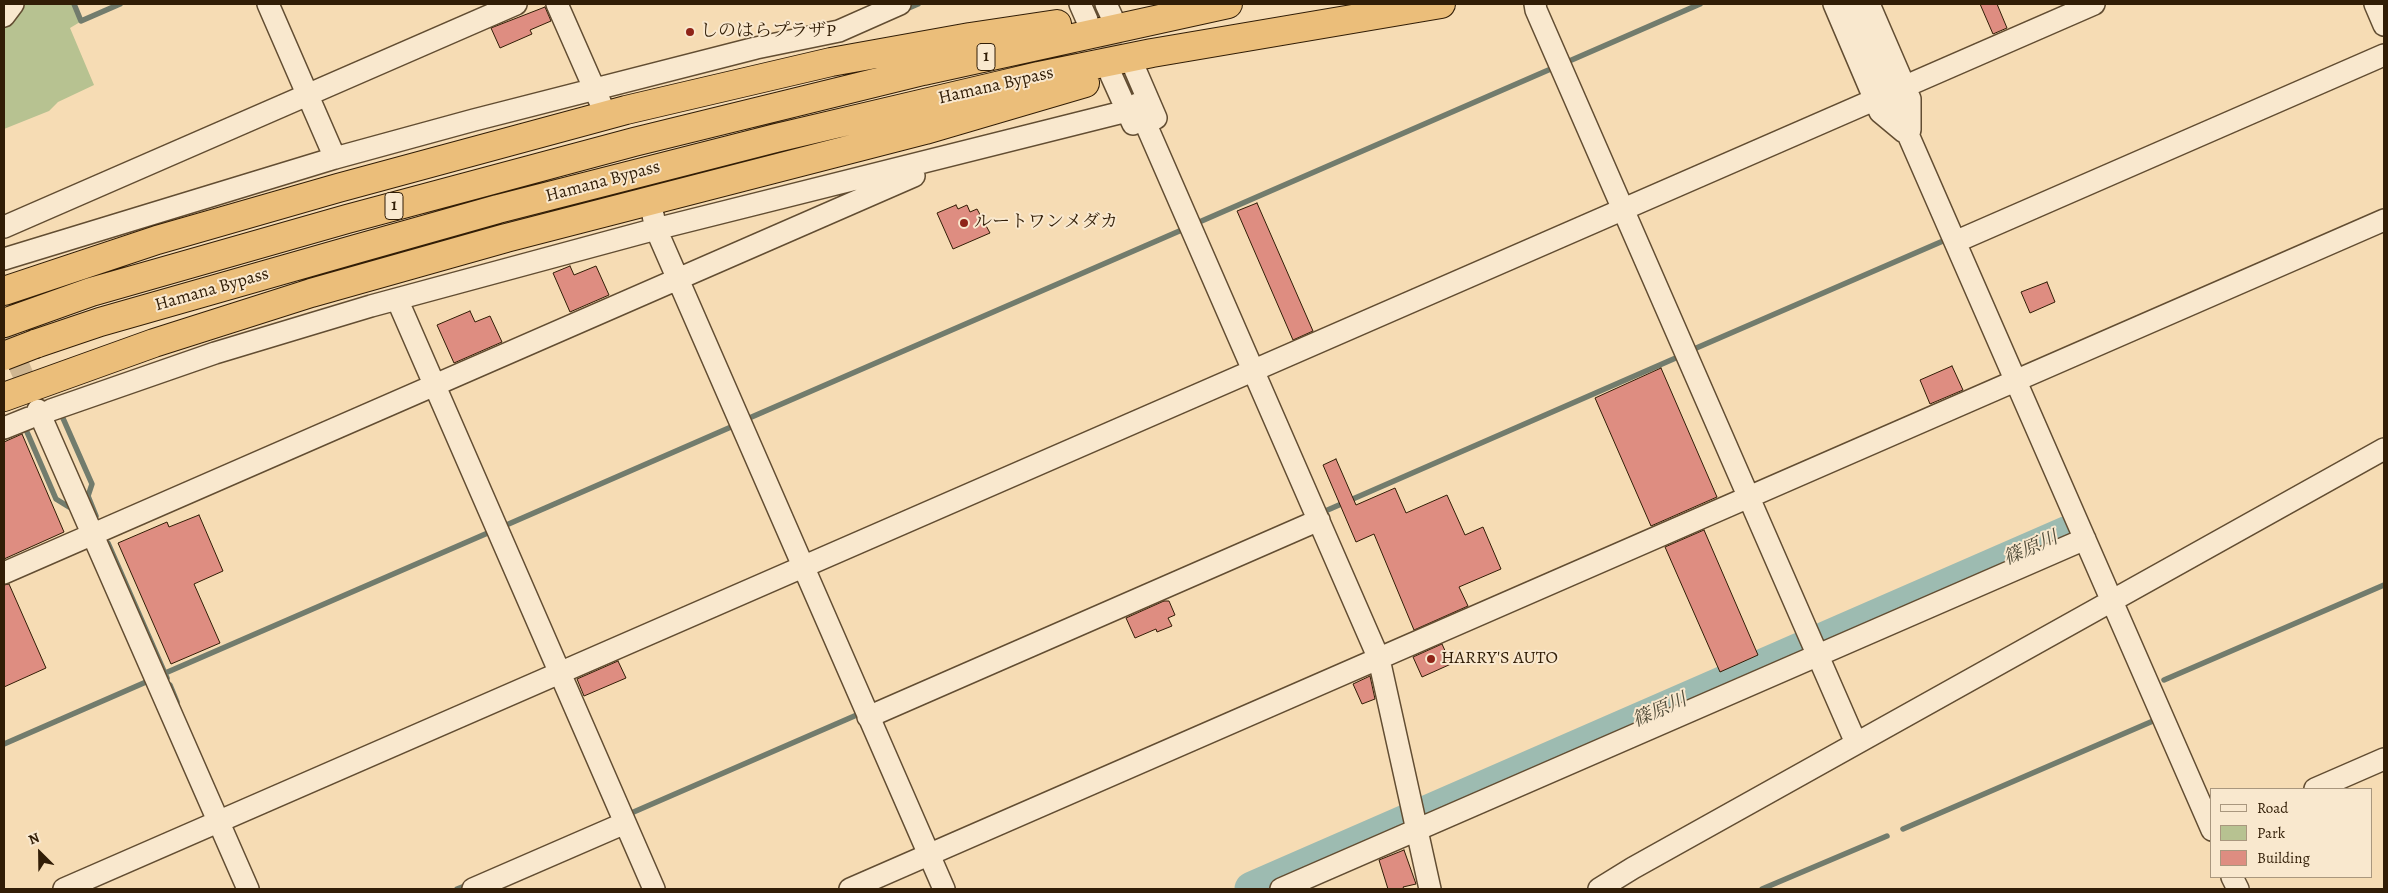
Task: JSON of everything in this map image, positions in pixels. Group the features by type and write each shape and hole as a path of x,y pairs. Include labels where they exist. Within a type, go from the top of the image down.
{"highway":[{"name":"1","path":"1210,42 1441,4"},
{"path":"4,291 156,240 604,116 761,77 970,37 1092,9 1216,6"},
{"name":"Hamana Bypass","path":"13,319 91,292 328,224 615,147 923,71 1216,6"},
{"path":"30,402 154,343 284,301 649,200 916,132 1123,71 1210,42"},
{"name":"Hamana Bypass","path":"4,356 100,322 346,252 642,172 1040,76 1210,42"}],"street":[{"path":"4,16 13,4"},
{"path":"268,4 335,158"},
{"path":"4,227 516,4"},
{"path":"558,4 604,116"},
{"path":"4,259 335,158 594,88 756,48 839,30 900,4"},
{"path":"1535,4 1856,743"},
{"path":"1834,4 1890,93 1910,98 1910,138 2210,825"},
{"path":"1851,4 1890,93"},
{"path":"1869,4 1890,93 1880,112 1910,138"},
{"path":"64,889 2094,4"},
{"path":"2375,4 2384,25"},
{"path":"1955,242 2384,55"},
{"path":"1123,71 1132,107 1158,182 1183,209"},
{"path":"1123,71 1180,172 1183,209 1379,659 1430,889"},
{"path":"4,428 30,402 215,353 396,299 656,229 1132,107"},
{"path":"4,572 914,176 911,165"},
{"path":"649,200 656,229 677,279 944,889"},
{"path":"850,889 2384,220"},
{"path":"396,299 654,889"},
{"path":"30,402 78,500 248,889"},
{"path":"1599,889 1856,743 2384,449"},
{"path":"868,717 1319,520"},
{"path":"1281,889 1415,822 1815,648 2085,539"},
{"path":"2317,788 2384,760"},
{"path":"473,889 625,823"}],"green space":[{"path":"21,4 72,4 80,22 70,28 94,85 58,102 49,111 4,129 4,26"}],"building":[{"path":"1980,4 1997,4 2007,28 1993,34"},
{"path":"545,7 551,21 530,30 532,34 500,48 491,28"},
{"path":"1257,203 1313,331 1293,340 1237,211"},
{"path":"956,205 958,209 967,205 970,212 977,209 990,233 953,249 937,213"},
{"path":"570,266 574,275 596,266 609,295 570,312 553,273"},
{"path":"2047,282 2055,302 2030,313 2021,292"},
{"path":"470,311 475,322 490,316 502,342 454,363 437,325"},
{"path":"1952,366 1963,390 1930,404 1920,380"},
{"path":"1661,368 1717,497 1651,526 1595,398"},
{"path":"22,434 64,532 4,559 4,442"},
{"path":"1336,459 1356,505 1395,488 1406,513 1447,495 1465,535 1483,527 1501,569 1459,587 1468,606 1414,630 1374,534 1356,542 1323,465"},
{"path":"199,515 223,571 194,584 220,643 171,664 118,543 167,522 169,527"},
{"path":"1704,530 1758,655 1720,672 1665,547"},
{"path":"9,584 46,668 4,687 4,585"},
{"path":"1164,601 1169,601 1175,615 1168,618 1172,626 1157,632 1156,629 1135,638 1126,618"},
{"name":"HARRY'S AUTO","path":"1442,644 1451,664 1422,677 1413,657"},
{"path":"618,661 626,678 584,696 577,679"},
{"path":"1370,676 1375,699 1362,704 1353,684"},
{"path":"1404,850 1416,884 1403,887 1404,889 1388,889 1379,860"}],"waterway":[{"path":"74,4 81,21 120,4"},
{"path":"904,10 918,4"},
{"path":"1567,62 1700,4"},
{"path":"1197,223 1553,68"},
{"path":"747,419 1184,229"},
{"path":"1694,349 1943,241"},
{"path":"1323,512 1678,357"},
{"path":"62,416 92,484 88,496 96,516"},
{"path":"504,526 731,427"},
{"path":"27,432 56,499 69,507 72,505"},
{"path":"163,674 490,532"},
{"name":"篠原川","path":"1252,889 2068,533"},
{"path":"108,543 167,678"},
{"path":"2164,680 2384,585"},
{"path":"4,744 146,682"},
{"path":"170,685 177,702"},
{"path":"629,814 859,714"},
{"path":"1903,829 2153,721"},
{"path":"1762,889 1887,836"},
{"path":"457,889 470,884"}],"tunnel":[{"path":"1093,4 1137,104"},
{"path":"4,331 34,400"}],"place":[{"name":"しのはらプラザP","path":"690,32"},
{"name":"ルートワンメダカ","path":"964,223"},
{"name":"HARRY'S AUTO","path":"1431,659"}]}
